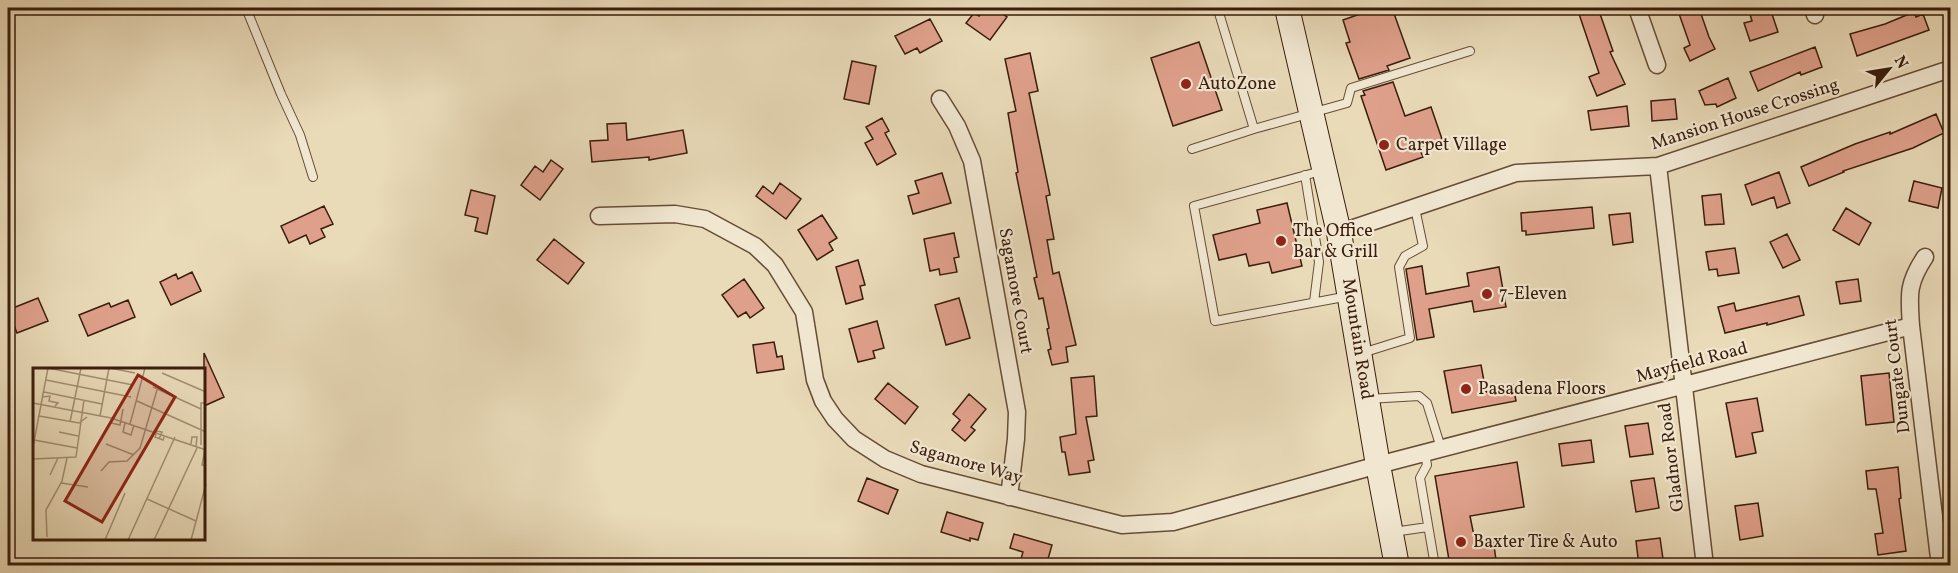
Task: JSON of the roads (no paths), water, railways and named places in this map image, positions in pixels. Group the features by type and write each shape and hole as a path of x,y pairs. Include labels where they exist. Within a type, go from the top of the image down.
{"main road":[{"name":"Mountain Road","path":"1287,8 1312,113 1315,172 1340,234 1397,566"}],"street":[{"path":"1637,8 1657,65"},
{"name":"Mansion House Crossing","path":"1340,234 1516,173 1658,166 1950,69"},
{"name":"Sagamore Court","path":"940,99 957,126 972,160 1017,412 1009,497"},
{"name":"Gladnor Road","path":"1658,166 1705,566"},
{"name":"Sagamore Way","path":"599,216 675,214 705,219 755,246 775,266 804,312 815,381 835,419 854,439 885,459 921,474 1122,525 1173,522 1378,465"},
{"name":"Dungate Court","path":"1925,257 1913,275 1908,293 1940,566"},
{"name":"Mayfield Road","path":"1378,465 1911,326"}],"lane":[{"path":"246,8 300,135 314,177"},
{"path":"1220,8 1219,13 1254,129"},
{"path":"1192,149 1347,103 1351,88 1470,51"},
{"path":"1314,302 1319,262 1315,172 1194,206 1215,321 1314,302 1350,295"},
{"path":"1359,354 1410,338 1399,267 1405,256 1424,246 1415,208"},
{"path":"1367,399 1419,396 1427,404 1433,450 1420,478 1435,566"},
{"path":"1391,532 1428,527"}],"place":[{"name":"AutoZone","path":"1186,84"},
{"name":"Carpet Village","path":"1384,145"},
{"name":"The Office Bar & Grill","path":"1281,241"},
{"name":"7-Eleven","path":"1487,294"},
{"name":"Pasadena Floors","path":"1466,389"},
{"name":"Baxter Tire & Auto","path":"1461,542"}]}
